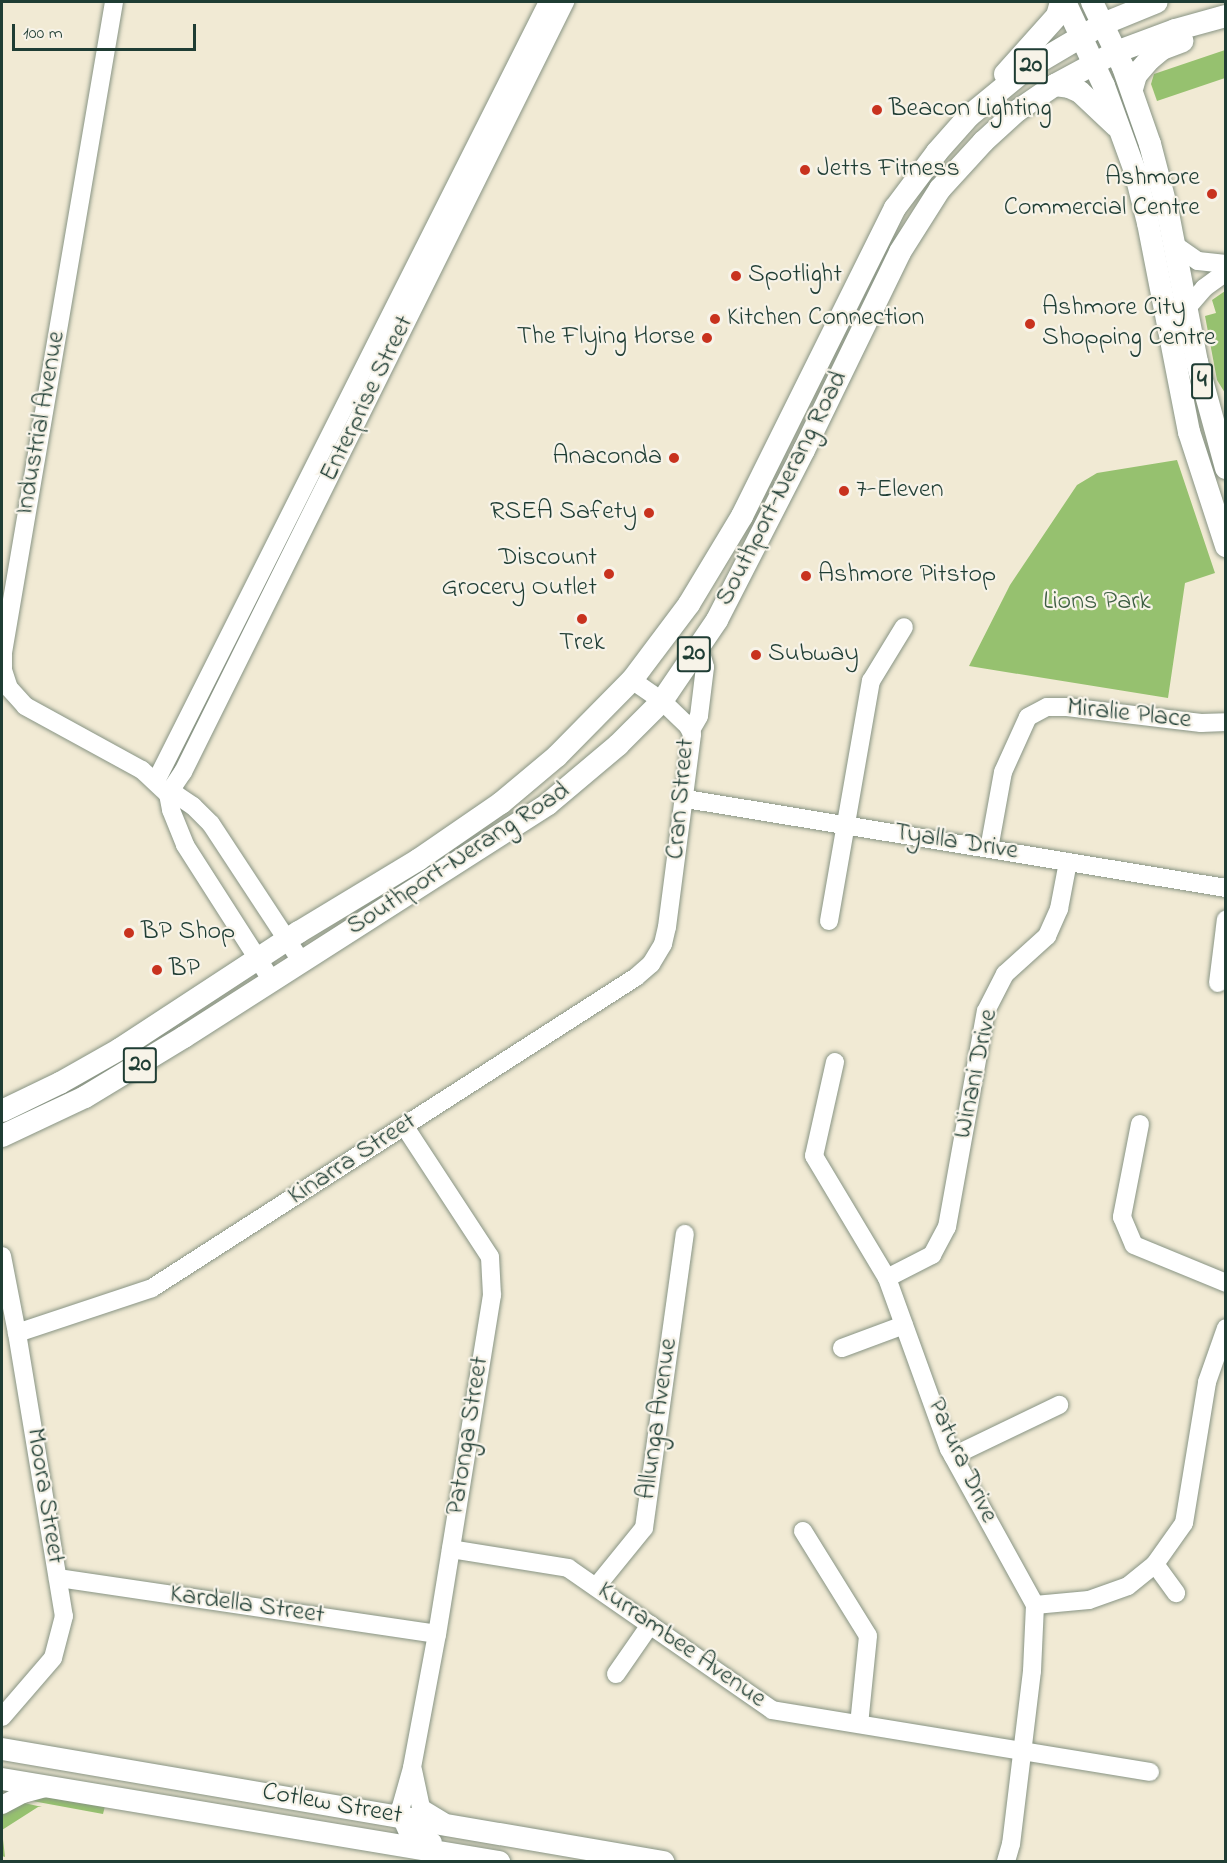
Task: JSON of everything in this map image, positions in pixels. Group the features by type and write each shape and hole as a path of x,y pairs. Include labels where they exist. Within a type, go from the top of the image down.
{"main road":[{"name":"4","path":"1063,2 1094,62 1135,171 1148,223 1190,436 1226,546"},
{"path":"985,101 1014,63 1057,16 1063,2"},
{"name":"4","path":"1092,2 1132,89 1153,153 1175,245 1186,309 1220,425 1226,468"},
{"path":"1123,2 1153,3"},
{"name":"Southport-Nerang Road","path":"2,1111 60,1083 120,1049 287,940 418,860 501,803 557,756 632,680 689,604 742,516 900,199 952,134 985,101 1025,70 1081,35 1153,3"},
{"name":"Southport-Nerang Road","path":"2,1136 67,1106 134,1069 548,804 610,753 662,701 699,646 732,589 830,397 900,252 922,213 954,172 1017,111 1094,62 1175,30 1226,16"},
{"path":"1132,89 1137,74 1160,51 1179,42 1226,29"},
{"path":"1055,85 1069,87 1085,95 1121,131"},
{"path":"900,199 922,213"},
{"path":"1190,436 1220,425"},
{"name":"Cotlew Street","path":"2,1749 663,1862"},
{"name":"Cotlew Street","path":"2,1779 499,1862"}],"street":[{"name":"Industrial Avenue","path":"114,2 2,662 9,688 20,702 186,801 211,824 302,961"},
{"name":"Enterprise Street","path":"162,787 548,2"},
{"name":"Enterprise Street","path":"162,787 183,772 565,2"},
{"path":"1175,245 1198,261 1226,264"},
{"path":"1186,309 1204,288 1226,272"},
{"path":"829,921 871,681 904,627"},
{"path":"691,730 699,716 705,666 699,646"},
{"name":"Cran Street","path":"632,680 662,701 691,730 693,742 663,944"},
{"name":"Miralie Place","path":"989,849 1004,772 1028,717 1047,707 1067,707 1201,723 1226,722"},
{"path":"162,787 185,844 272,981"},
{"name":"Tyalla Drive","path":"686,799 1226,888"},
{"name":"Winani Drive","path":"887,1278 932,1255 947,1227 986,1011 1005,974 1047,936 1059,909 1068,862"},
{"path":"1218,983 1226,919"},
{"name":"Kinarra Street","path":"17,1333 153,1288 636,977 651,964 663,944"},
{"name":"Patura Drive","path":"835,1062 814,1156 887,1278 953,1456 1035,1605"},
{"path":"1140,1124 1122,1216 1134,1245 1226,1283"},
{"name":"Patonga Street","path":"401,1817 437,1634 492,1295 490,1257 405,1127"},
{"name":"Allunga Avenue","path":"596,1587 644,1528 685,1234"},
{"name":"Moora Street","path":"2,1256 64,1616 53,1658 2,1717"},
{"path":"842,1348 904,1325"},
{"path":"1006,1862 1012,1853 1032,1671 1035,1605 1089,1600 1128,1587 1155,1564 1184,1523 1207,1382 1226,1328"},
{"path":"953,1456 1059,1405"},
{"path":"803,1531 868,1636 859,1724"},
{"name":"Kurrambee Avenue","path":"451,1549 568,1568 772,1710 1150,1772"},
{"path":"1155,1564 1176,1593"},
{"name":"Kardella Street","path":"57,1578 437,1634"},
{"path":"616,1674 650,1625"},
{"name":"Patonga Street","path":"412,1768 421,1808 430,1816 453,1826"},
{"path":"2,1805 23,1794 53,1787"},
{"path":"401,1817 408,1833 416,1839 474,1850 509,1862"}],"green space":[{"path":"1225,50 1225,78 1157,101 1151,84 1154,74"},
{"path":"1225,291 1225,393 1217,380 1205,316 1216,313 1212,300"},
{"name":"Lions Park","path":"1177,460 1215,573 1185,583 1168,698 969,666 1010,585 1077,485 1097,473"},
{"path":"46,1797 105,1806 103,1814 27,1800"},
{"path":"20,1802 42,1807 38,1807 2,1830 2,1815"},
{"path":"2,1830 5,1857 2,1856"}],"place":[{"name":"Beacon Lighting","path":"877,110"},
{"name":"Jetts Fitness","path":"805,170"},
{"name":"Ashmore Commercial Centre","path":"1212,194"},
{"name":"Spotlight","path":"736,276"},
{"name":"Kitchen Connection","path":"715,319"},
{"name":"Ashmore City Shopping Centre","path":"1030,324"},
{"name":"The Flying Horse","path":"707,338"},
{"name":"Anaconda","path":"674,458"},
{"name":"7-Eleven","path":"844,491"},
{"name":"RSEA Safety","path":"649,513"},
{"name":"Discount Grocery Outlet","path":"609,574"},
{"name":"Ashmore Pitstop","path":"806,576"},
{"name":"Trek","path":"582,619"},
{"name":"Subway","path":"756,655"},
{"name":"BP Shop","path":"129,933"},
{"name":"BP","path":"157,970"}]}
